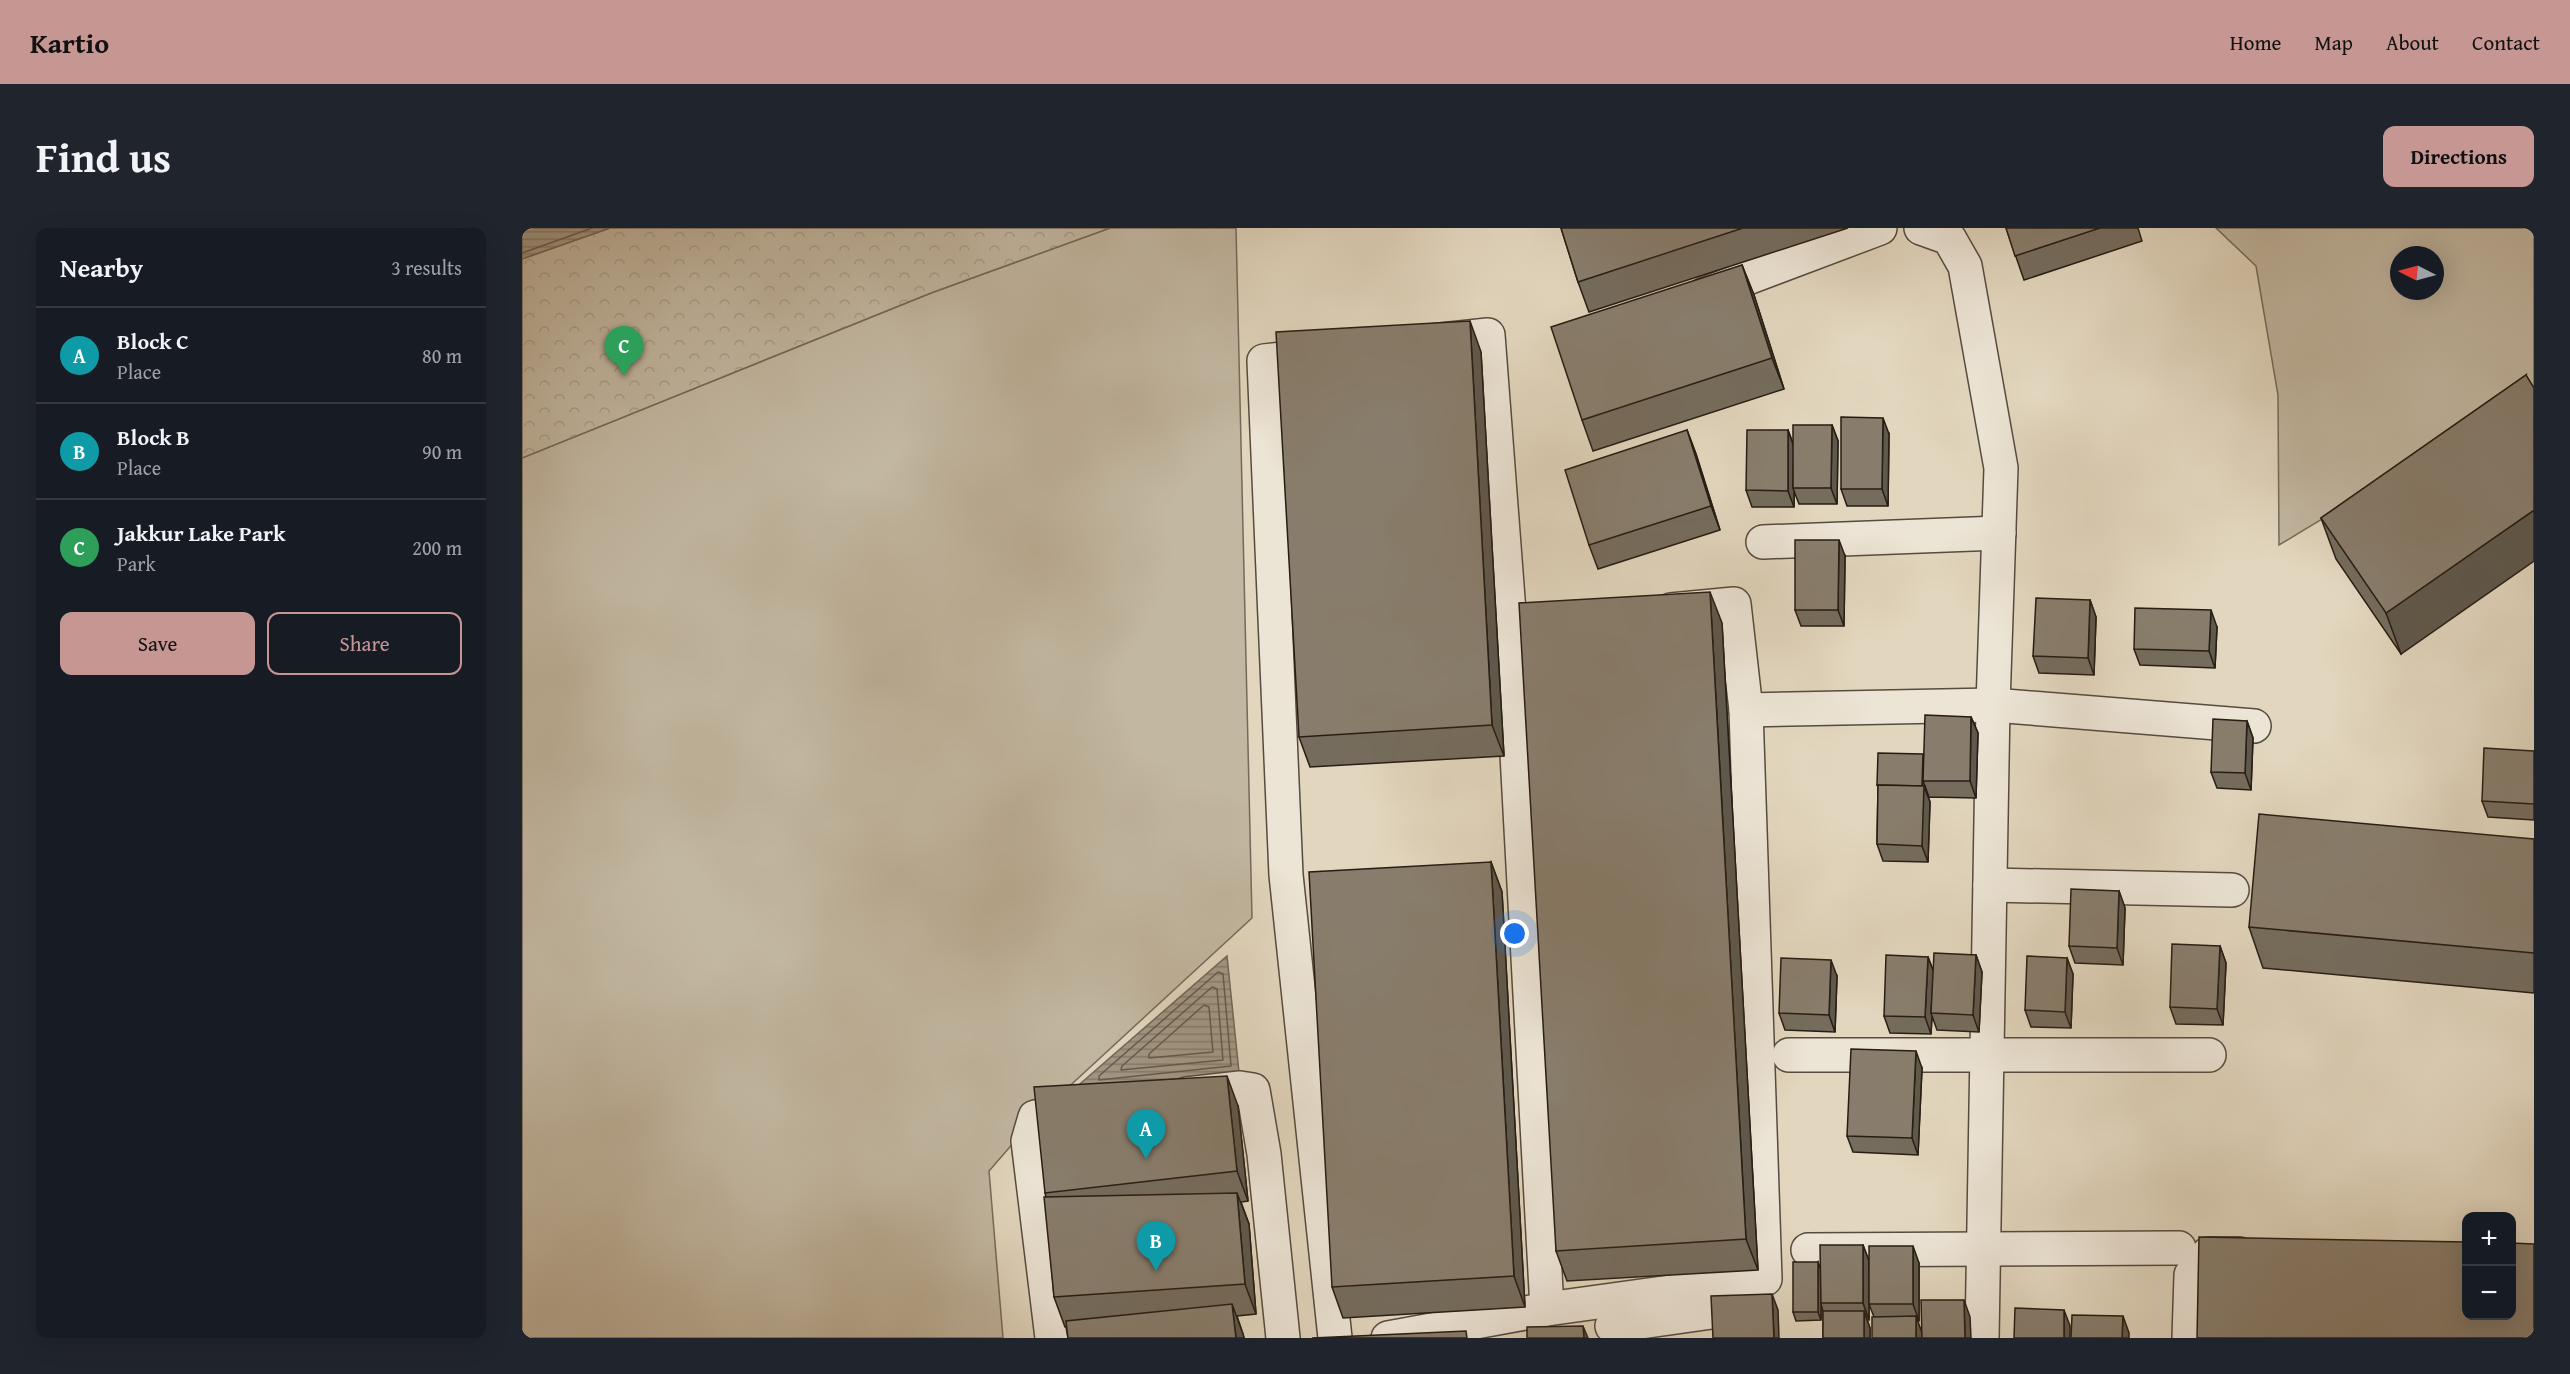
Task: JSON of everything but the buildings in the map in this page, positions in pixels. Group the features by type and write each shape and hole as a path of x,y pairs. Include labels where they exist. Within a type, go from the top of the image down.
{"street":[{"path":"1672,306 1880,228"},
{"path":"1921,228 1949,238 1965,266 2001,468 1993,705 1982,1338"},
{"path":"1406,344 1488,334 1510,626 1546,1309"},
{"path":"1335,1338 1286,875 1264,361 1347,351"},
{"path":"1763,542 1999,533"},
{"path":"1612,1321 1765,1279 1752,710 1734,604 1640,613"},
{"path":"1510,626 1593,617"},
{"path":"1752,710 1993,705 2254,726"},
{"path":"1990,885 2232,890"},
{"path":"1789,1055 2209,1055"},
{"path":"1156,1098 1240,1088 1253,1090 1264,1154 1283,1338"},
{"path":"1052,1338 1028,1141 1035,1117 1109,1103"},
{"path":"1809,1250 2179,1248"},
{"path":"2189,1338 2191,1275 2208,1254 2271,1255"},
{"path":"1388,1338 1495,1328 1546,1309 1612,1321 1746,1307"}],"green space":[{"path":"610,228 1110,228 931,293 522,458 522,259"},
{"path":"1110,228 1236,228 1252,918 1036,1117 989,1171 1003,1338 522,1338 522,458 931,293"},
{"path":"2216,228 2534,228 2534,391 2279,545 2278,395 2256,266"}],"water":[{"path":"522,228 610,228 522,259"},
{"path":"1227,956 1239,1072 1073,1090"}],"place":[{"name":"Jakkur Lake Park","path":"624,376"},
{"name":"Block C","path":"1146,1159"},
{"name":"Block B","path":"1156,1271"}]}
